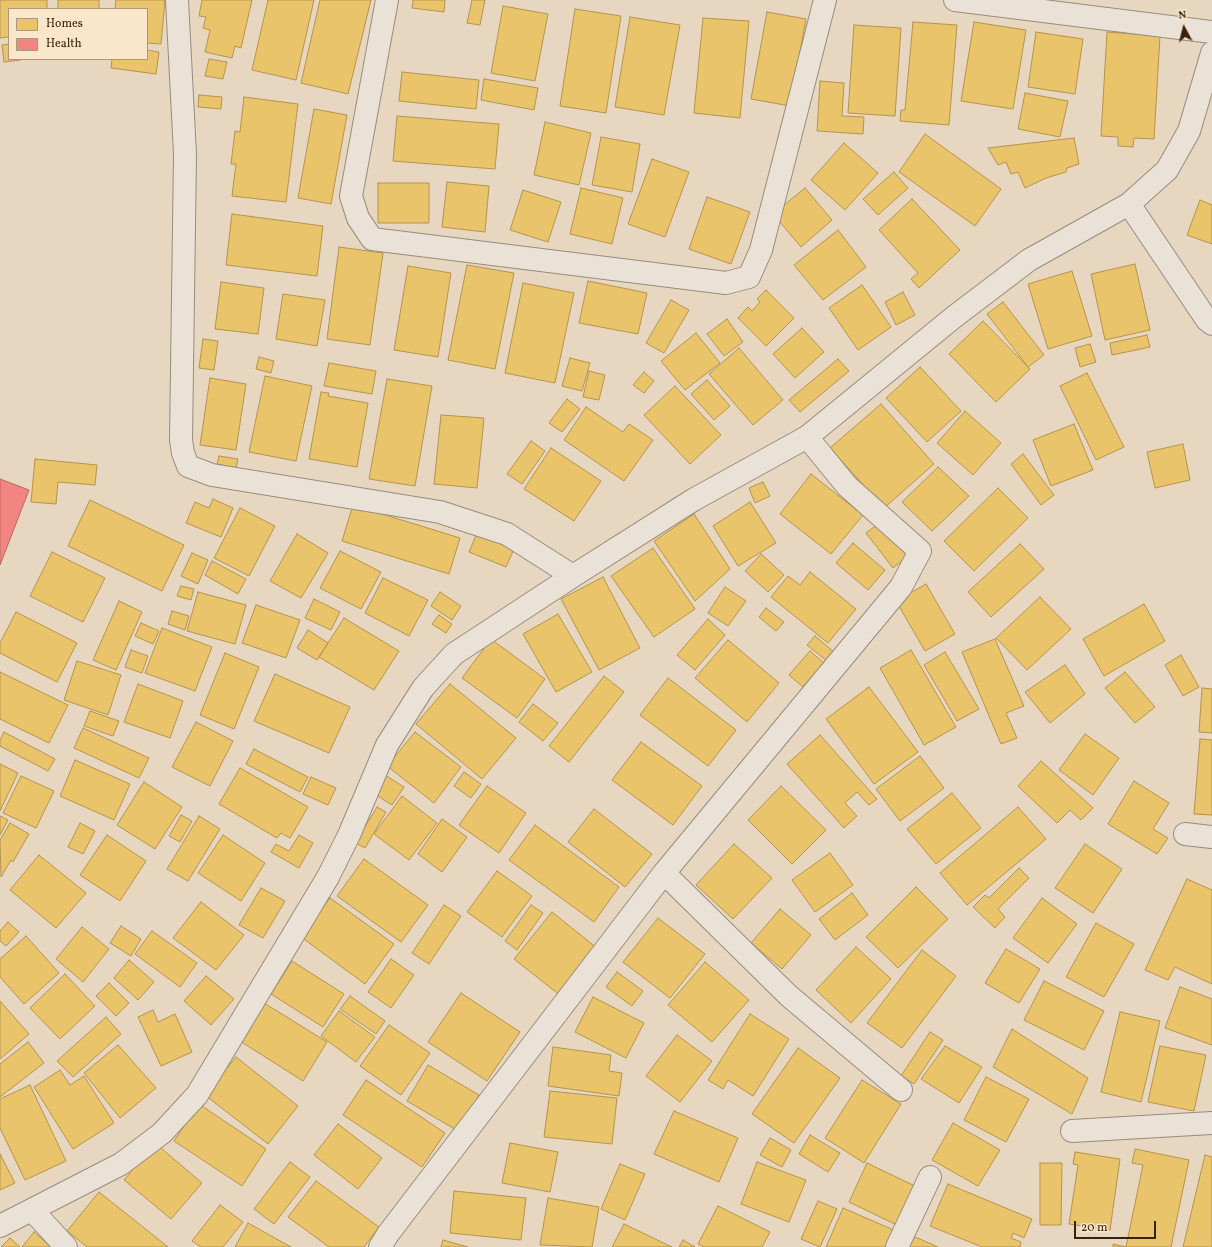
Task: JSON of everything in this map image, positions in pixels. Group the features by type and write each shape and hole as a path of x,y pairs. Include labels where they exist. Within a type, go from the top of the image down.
{"street":[{"path":"177,0 185,154 181,440 183,453 188,466 212,475 440,512 507,534 573,576"},
{"path":"387,0 351,196 358,218 372,239 726,283 749,277 761,250 824,0"},
{"path":"955,0 1212,32"},
{"path":"0,1226 33,1211 121,1164 162,1133 197,1095 328,877 350,835 387,745 423,688 454,654 573,576 694,500 807,437 954,317 1029,260 1129,204 1167,170 1189,131 1212,53"},
{"path":"1129,204 1207,320 1212,324"},
{"path":"380,1247 388,1234 664,873 901,587 920,551 847,486 807,437"},
{"path":"1185,834 1212,837"},
{"path":"664,873 789,996 901,1090"},
{"path":"1072,1131 1212,1123"},
{"path":"897,1247 930,1177"},
{"path":"33,1211 66,1247"}],"building: Homes":[{"path":"0,0 47,0 47,8 8,8 8,37 0,38"},
{"path":"58,0 99,0 99,8 58,8"},
{"path":"116,0 165,0 161,44 148,43 148,8 115,8"},
{"path":"202,0 252,0 241,48 235,46 232,58 205,52 210,30 203,28 206,17 199,16"},
{"path":"268,0 314,0 296,80 252,70"},
{"path":"320,0 371,0 348,94 301,83"},
{"path":"413,0 445,0 444,12 412,8"},
{"path":"472,0 485,0 480,25 467,23"},
{"path":"503,6 548,14 535,81 491,73"},
{"path":"575,9 621,16 606,113 560,106"},
{"path":"767,12 806,19 790,106 751,99"},
{"path":"630,17 680,25 664,115 615,107"},
{"path":"703,18 749,21 740,118 694,113"},
{"path":"913,22 957,25 949,125 900,121 901,110 905,110"},
{"path":"974,22 1026,30 1013,109 961,101"},
{"path":"854,25 901,28 895,116 848,113"},
{"path":"1036,32 1083,39 1075,94 1028,87"},
{"path":"1107,32 1160,36 1154,139 1134,138 1133,147 1118,146 1118,137 1101,136"},
{"path":"8,44 8,60 21,60 4,62 2,45"},
{"path":"148,50 159,52 156,74 111,68 112,60 148,60"},
{"path":"209,59 227,62 223,79 205,76"},
{"path":"402,72 479,80 476,109 399,101"},
{"path":"484,79 538,88 534,110 481,100"},
{"path":"820,81 844,83 842,116 864,117 863,134 817,131"},
{"path":"1025,93 1068,101 1060,137 1018,129"},
{"path":"199,95 222,97 221,109 198,107"},
{"path":"244,97 298,104 286,202 232,196 236,164 231,164 235,131 240,132"},
{"path":"314,109 347,115 331,204 298,198"},
{"path":"397,116 499,124 495,169 393,161"},
{"path":"545,122 591,133 579,185 534,175"},
{"path":"925,134 1001,189 975,226 899,172"},
{"path":"601,137 640,144 632,192 592,185"},
{"path":"1074,138 1079,164 1067,168 1066,172 1046,178 1025,188 1018,172 1011,174 1006,162 998,165 988,148"},
{"path":"844,143 878,173 845,210 811,180"},
{"path":"652,159 689,172 665,237 628,224"},
{"path":"894,172 908,188 878,215 863,199"},
{"path":"447,182 489,186 485,232 442,227"},
{"path":"378,183 429,183 429,223 378,223"},
{"path":"581,188 623,198 612,244 570,234"},
{"path":"805,188 832,220 801,247 773,214"},
{"path":"523,190 561,202 548,242 510,230"},
{"path":"707,197 750,212 731,264 689,249"},
{"path":"912,199 960,250 919,288 911,279 918,273 879,230"},
{"path":"1200,200 1212,205 1212,244 1187,235"},
{"path":"232,214 323,226 317,276 226,265"},
{"path":"838,230 866,267 823,300 794,265"},
{"path":"339,247 383,253 370,345 327,339"},
{"path":"1135,264 1150,330 1105,340 1091,274"},
{"path":"467,265 514,273 495,369 448,360"},
{"path":"408,266 451,273 438,357 394,350"},
{"path":"1072,271 1092,336 1048,349 1028,284"},
{"path":"588,281 647,293 638,334 579,323"},
{"path":"221,282 264,288 258,334 215,329"},
{"path":"523,283 574,293 555,383 505,373"},
{"path":"862,285 891,327 858,350 829,308"},
{"path":"766,290 794,318 766,346 738,318 748,307 752,311 760,302 757,299"},
{"path":"903,292 915,315 896,325 885,302"},
{"path":"283,294 325,300 317,346 276,339"},
{"path":"671,300 689,310 664,353 646,343"},
{"path":"1003,302 1044,355 1028,367 987,314"},
{"path":"727,319 743,342 724,356 707,334"},
{"path":"983,321 1030,369 996,402 949,354"},
{"path":"802,328 824,352 795,378 773,354"},
{"path":"696,333 720,363 685,390 661,361"},
{"path":"1147,335 1150,347 1112,355 1110,343"},
{"path":"203,339 218,341 214,370 199,368"},
{"path":"1090,344 1096,362 1080,367 1075,348"},
{"path":"739,348 783,400 753,425 709,374"},
{"path":"259,357 274,361 271,373 256,369"},
{"path":"570,358 590,363 582,391 562,386"},
{"path":"838,359 849,371 800,412 789,400"},
{"path":"329,363 376,371 372,394 324,386"},
{"path":"920,367 961,411 927,442 886,398"},
{"path":"589,371 605,375 599,400 583,397"},
{"path":"644,372 654,381 644,393 633,385"},
{"path":"1087,373 1124,447 1096,460 1060,386"},
{"path":"265,376 312,386 296,461 249,452"},
{"path":"210,378 246,384 236,450 200,445"},
{"path":"387,379 432,386 415,486 369,479"},
{"path":"707,380 730,406 714,420 691,394"},
{"path":"675,386 721,435 690,464 644,415"},
{"path":"321,392 329,393 328,396 368,403 357,467 309,459"},
{"path":"567,399 580,409 562,432 549,423"},
{"path":"881,404 934,464 884,508 830,448"},
{"path":"586,407 623,432 629,424 653,440 624,481 564,440"},
{"path":"965,411 1001,443 973,475 937,443"},
{"path":"441,415 484,418 477,488 434,484"},
{"path":"1074,424 1093,470 1051,486 1033,440"},
{"path":"531,441 545,451 522,484 507,474"},
{"path":"1183,444 1190,480 1155,488 1147,452"},
{"path":"551,448 601,481 574,521 524,489"},
{"path":"1023,454 1054,495 1041,505 1011,464"},
{"path":"219,456 238,459 236,468 217,464"},
{"path":"35,459 97,465 95,485 58,482 56,504 31,502"},
{"path":"938,467 969,496 932,531 902,502"},
{"path":"811,474 863,515 831,554 780,514"},
{"path":"763,482 770,496 755,503 749,488"},
{"path":"998,488 1028,518 974,571 944,541"},
{"path":"213,499 233,508 221,537 186,523 195,502 209,508"},
{"path":"90,500 184,545 162,591 68,546"},
{"path":"750,502 776,543 738,566 713,526"},
{"path":"353,505 460,538 449,574 342,541"},
{"path":"240,508 275,526 249,576 214,558"},
{"path":"694,514 730,569 695,601 654,541"},
{"path":"882,521 909,555 893,568 866,533"},
{"path":"477,533 514,549 506,567 469,552"},
{"path":"297,534 328,553 301,598 270,581"},
{"path":"853,543 885,570 868,590 836,563"},
{"path":"1020,544 1044,569 991,617 968,592"},
{"path":"653,548 695,609 654,637 611,576"},
{"path":"340,551 381,572 361,609 320,588"},
{"path":"52,552 105,578 83,622 30,596"},
{"path":"192,553 208,560 198,584 181,576"},
{"path":"761,554 784,575 768,592 745,571"},
{"path":"212,561 246,579 238,594 205,575"},
{"path":"810,572 856,609 828,643 771,597 788,576 800,585"},
{"path":"603,577 640,648 599,670 561,599"},
{"path":"383,578 428,600 409,636 365,613"},
{"path":"926,584 955,634 925,651 896,601"},
{"path":"181,586 194,589 191,600 177,596"},
{"path":"725,587 746,601 728,626 708,613"},
{"path":"198,592 246,605 235,644 187,631"},
{"path":"440,592 461,606 452,620 431,606"},
{"path":"1040,597 1071,629 1027,670 996,638"},
{"path":"314,599 340,612 331,630 305,618"},
{"path":"119,601 142,612 116,670 93,660"},
{"path":"1144,604 1165,641 1104,676 1083,639"},
{"path":"256,605 300,620 286,658 242,643"},
{"path":"766,608 784,622 776,631 759,617"},
{"path":"172,611 189,616 185,630 168,624"},
{"path":"16,612 77,643 57,682 0,653 0,643"},
{"path":"558,614 592,672 556,692 523,634"},
{"path":"439,615 452,624 446,633 432,624"},
{"path":"344,618 399,651 374,690 319,657"},
{"path":"708,619 725,635 695,670 677,655"},
{"path":"141,623 159,631 153,644 135,636"},
{"path":"162,628 212,647 195,691 145,673"},
{"path":"308,630 328,643 317,660 297,648"},
{"path":"815,636 834,652 827,661 807,645"},
{"path":"491,639 545,679 517,718 462,678"},
{"path":"995,639 1024,706 1006,713 1017,738 1001,744 962,652"},
{"path":"728,640 779,683 747,722 695,678"},
{"path":"131,650 148,656 142,673 125,667"},
{"path":"911,650 956,727 924,745 880,668"},
{"path":"810,651 824,663 803,687 789,675"},
{"path":"945,652 979,709 957,721 924,665"},
{"path":"225,653 259,667 234,729 200,715"},
{"path":"1181,655 1199,687 1183,696 1165,665"},
{"path":"77,661 121,675 108,715 64,700"},
{"path":"1065,665 1085,694 1050,723 1025,692"},
{"path":"0,672 68,705 49,743 0,719"},
{"path":"1125,672 1155,707 1135,723 1105,688"},
{"path":"275,674 350,707 329,753 254,721"},
{"path":"604,676 624,692 569,762 549,746"},
{"path":"668,678 736,730 708,766 640,715"},
{"path":"138,684 183,701 170,738 124,722"},
{"path":"450,684 516,738 482,779 416,724"},
{"path":"869,687 918,752 874,784 826,719"},
{"path":"1202,688 1212,689 1212,733 1199,732"},
{"path":"533,704 558,723 543,741 519,722"},
{"path":"90,711 119,721 113,736 84,726"},
{"path":"196,722 233,741 210,786 172,767"},
{"path":"83,728 149,758 139,778 74,748"},
{"path":"4,732 55,759 48,771 0,746 0,740"},
{"path":"415,732 461,767 434,803 387,766"},
{"path":"1085,734 1119,758 1093,795 1059,770"},
{"path":"820,735 877,799 869,805 857,792 845,803 857,816 844,828 787,764"},
{"path":"1200,739 1212,740 1212,815 1194,814"},
{"path":"641,742 702,786 673,825 612,780"},
{"path":"254,749 308,777 300,792 246,764"},
{"path":"920,756 944,788 900,821 876,789"},
{"path":"75,760 130,784 114,820 60,796"},
{"path":"1041,761 1093,808 1081,820 1070,810 1057,823 1018,786"},
{"path":"0,764 18,773 0,811"},
{"path":"240,768 308,807 290,838 281,833 277,838 219,804"},
{"path":"464,772 481,784 471,798 454,786"},
{"path":"385,775 404,787 392,805 373,793"},
{"path":"21,776 54,791 36,828 3,813"},
{"path":"311,777 336,788 328,805 303,794"},
{"path":"1134,781 1169,803 1153,829 1168,838 1157,854 1108,824"},
{"path":"144,782 182,807 155,849 117,825"},
{"path":"487,786 526,813 499,853 459,825"},
{"path":"781,786 826,830 792,864 748,820"},
{"path":"952,793 981,828 936,864 907,829"},
{"path":"402,796 437,823 409,860 374,834"},
{"path":"377,807 386,812 365,848 355,843"},
{"path":"1018,807 1046,839 967,905 940,873"},
{"path":"594,809 652,854 625,887 568,842"},
{"path":"181,815 192,821 180,842 169,836"},
{"path":"0,816 8,820 0,835"},
{"path":"199,816 220,829 188,881 167,869"},
{"path":"442,819 467,837 442,872 418,854"},
{"path":"10,823 29,834 13,862 11,860 1,877 0,840"},
{"path":"80,823 95,831 83,854 68,847"},
{"path":"535,825 619,887 594,922 509,860"},
{"path":"107,835 146,861 120,901 80,875"},
{"path":"223,835 265,863 241,901 198,873"},
{"path":"299,835 313,843 299,868 271,852 276,844 289,851"},
{"path":"734,844 772,878 733,919 696,885"},
{"path":"1085,844 1122,869 1093,913 1055,888"},
{"path":"830,853 853,885 815,912 792,880"},
{"path":"39,855 86,893 56,928 10,890"},
{"path":"364,859 428,905 401,942 337,896"},
{"path":"1019,868 1029,878 998,909 1005,917 995,928 973,907 985,895 989,898"},
{"path":"497,871 532,896 502,937 467,912"},
{"path":"1187,879 1212,890 1212,984 1175,967 1168,980 1145,970"},
{"path":"916,887 948,919 898,968 866,937"},
{"path":"261,888 285,901 263,938 239,925"},
{"path":"852,893 868,915 835,940 819,919"},
{"path":"330,898 394,944 365,984 301,937"},
{"path":"1042,898 1077,924 1048,963 1013,938"},
{"path":"201,902 244,935 216,970 173,938"},
{"path":"444,905 461,916 429,964 412,953"},
{"path":"531,905 543,913 517,950 505,941"},
{"path":"780,909 811,935 782,969 751,943"},
{"path":"552,912 598,949 561,996 514,959"},
{"path":"658,918 705,954 670,998 623,962"},
{"path":"8,922 19,932 6,946 0,941 0,931"},
{"path":"1096,923 1134,944 1104,997 1066,977"},
{"path":"121,926 141,939 131,956 110,943"},
{"path":"82,927 109,949 83,982 56,959"},
{"path":"152,931 197,963 180,987 135,954"},
{"path":"26,936 59,973 24,1004 0,977 0,959"},
{"path":"856,947 891,979 851,1023 816,990"},
{"path":"1006,949 1040,969 1019,1003 985,983"},
{"path":"922,950 956,976 902,1048 867,1023"},
{"path":"391,959 414,975 391,1008 368,992"},
{"path":"129,960 154,982 138,1000 114,978"},
{"path":"292,961 344,994 323,1027 271,994"},
{"path":"705,962 749,1000 712,1042 668,1005"},
{"path":"617,972 643,991 632,1006 606,987"},
{"path":"65,974 95,1006 60,1039 30,1008"},
{"path":"206,976 234,999 211,1025 184,1001"},
{"path":"1044,981 1104,1011 1084,1050 1024,1020"},
{"path":"109,983 129,1003 116,1016 96,996"},
{"path":"1180,987 1212,999 1212,1045 1165,1028"},
{"path":"461,993 520,1032 487,1081 428,1042"},
{"path":"350,996 385,1021 376,1034 340,1009"},
{"path":"593,997 644,1023 626,1058 575,1032"},
{"path":"0,1001 29,1034 0,1059"},
{"path":"264,1003 327,1042 303,1081 240,1041"},
{"path":"153,1010 158,1022 175,1014 192,1052 161,1066 138,1017"},
{"path":"339,1011 375,1037 356,1062 321,1036"},
{"path":"1120,1012 1160,1021 1141,1102 1101,1092"},
{"path":"750,1014 789,1039 753,1096 728,1080 723,1089 708,1080"},
{"path":"106,1017 121,1034 73,1077 57,1061"},
{"path":"389,1025 430,1053 401,1095 360,1066"},
{"path":"1012,1029 1088,1078 1072,1114 993,1067"},
{"path":"930,1032 943,1040 914,1084 901,1076"},
{"path":"677,1035 712,1061 680,1102 646,1076"},
{"path":"28,1042 44,1063 0,1097 0,1064"},
{"path":"118,1045 156,1088 120,1118 84,1073"},
{"path":"945,1046 982,1067 959,1103 921,1079"},
{"path":"1160,1046 1206,1055 1194,1111 1148,1102"},
{"path":"553,1047 611,1055 609,1071 622,1073 619,1096 548,1086"},
{"path":"798,1048 840,1078 794,1143 752,1114"},
{"path":"236,1057 298,1106 268,1144 205,1095"},
{"path":"428,1065 479,1095 458,1131 407,1101"},
{"path":"60,1070 70,1085 84,1076 114,1123 73,1149 34,1087"},
{"path":"986,1077 1029,1099 1006,1142 964,1120"},
{"path":"366,1080 445,1133 422,1167 343,1115"},
{"path":"862,1080 901,1104 864,1163 825,1138"},
{"path":"30,1085 66,1161 25,1180 0,1128 0,1099"},
{"path":"550,1091 617,1098 612,1144 544,1137"},
{"path":"199,1104 266,1149 242,1186 174,1141"},
{"path":"674,1111 738,1138 719,1182 654,1154"},
{"path":"953,1123 1000,1150 978,1186 932,1160"},
{"path":"338,1124 382,1158 358,1189 314,1155"},
{"path":"810,1135 840,1153 828,1172 799,1154"},
{"path":"770,1138 791,1150 782,1167 760,1155"},
{"path":"155,1143 202,1183 171,1219 124,1180"},
{"path":"510,1143 558,1152 550,1192 502,1183"},
{"path":"1135,1149 1189,1160 1171,1247 1126,1247 1143,1165 1132,1163"},
{"path":"1075,1152 1120,1159 1110,1230 1069,1224 1078,1165 1073,1164"},
{"path":"0,1154 15,1183 0,1190"},
{"path":"1205,1155 1212,1157 1212,1247 1183,1247"},
{"path":"290,1162 310,1177 274,1224 254,1209"},
{"path":"757,1162 806,1180 789,1222 741,1204"},
{"path":"867,1163 917,1187 899,1226 849,1202"},
{"path":"1040,1163 1062,1163 1061,1225 1040,1225"},
{"path":"620,1164 645,1174 625,1220 601,1209"},
{"path":"316,1181 379,1227 364,1247 329,1247 288,1217"},
{"path":"948,1184 1032,1219 1024,1238 1013,1233 1011,1238 1021,1242 1020,1247 982,1247 930,1226"},
{"path":"454,1191 526,1198 521,1240 450,1233"},
{"path":"99,1192 168,1247 87,1247 67,1231"},
{"path":"548,1198 599,1207 592,1247 540,1245"},
{"path":"818,1201 837,1209 820,1247 801,1239"},
{"path":"220,1205 243,1222 223,1247 201,1247 192,1241"},
{"path":"718,1206 770,1232 762,1247 704,1247 698,1244"},
{"path":"843,1208 896,1231 889,1247 826,1247"},
{"path":"248,1223 291,1247 235,1247"},
{"path":"624,1224 672,1247 612,1247"},
{"path":"34,1232 51,1247 22,1247"},
{"path":"913,1236 938,1247 908,1247"},
{"path":"10,1238 20,1247 1,1247"},
{"path":"443,1240 468,1247 441,1247"},
{"path":"683,1240 695,1247 679,1247"},
{"path":"1113,1244 1126,1247 1113,1247"}],"building: Health":[{"path":"0,479 29,490 0,565"}]}
